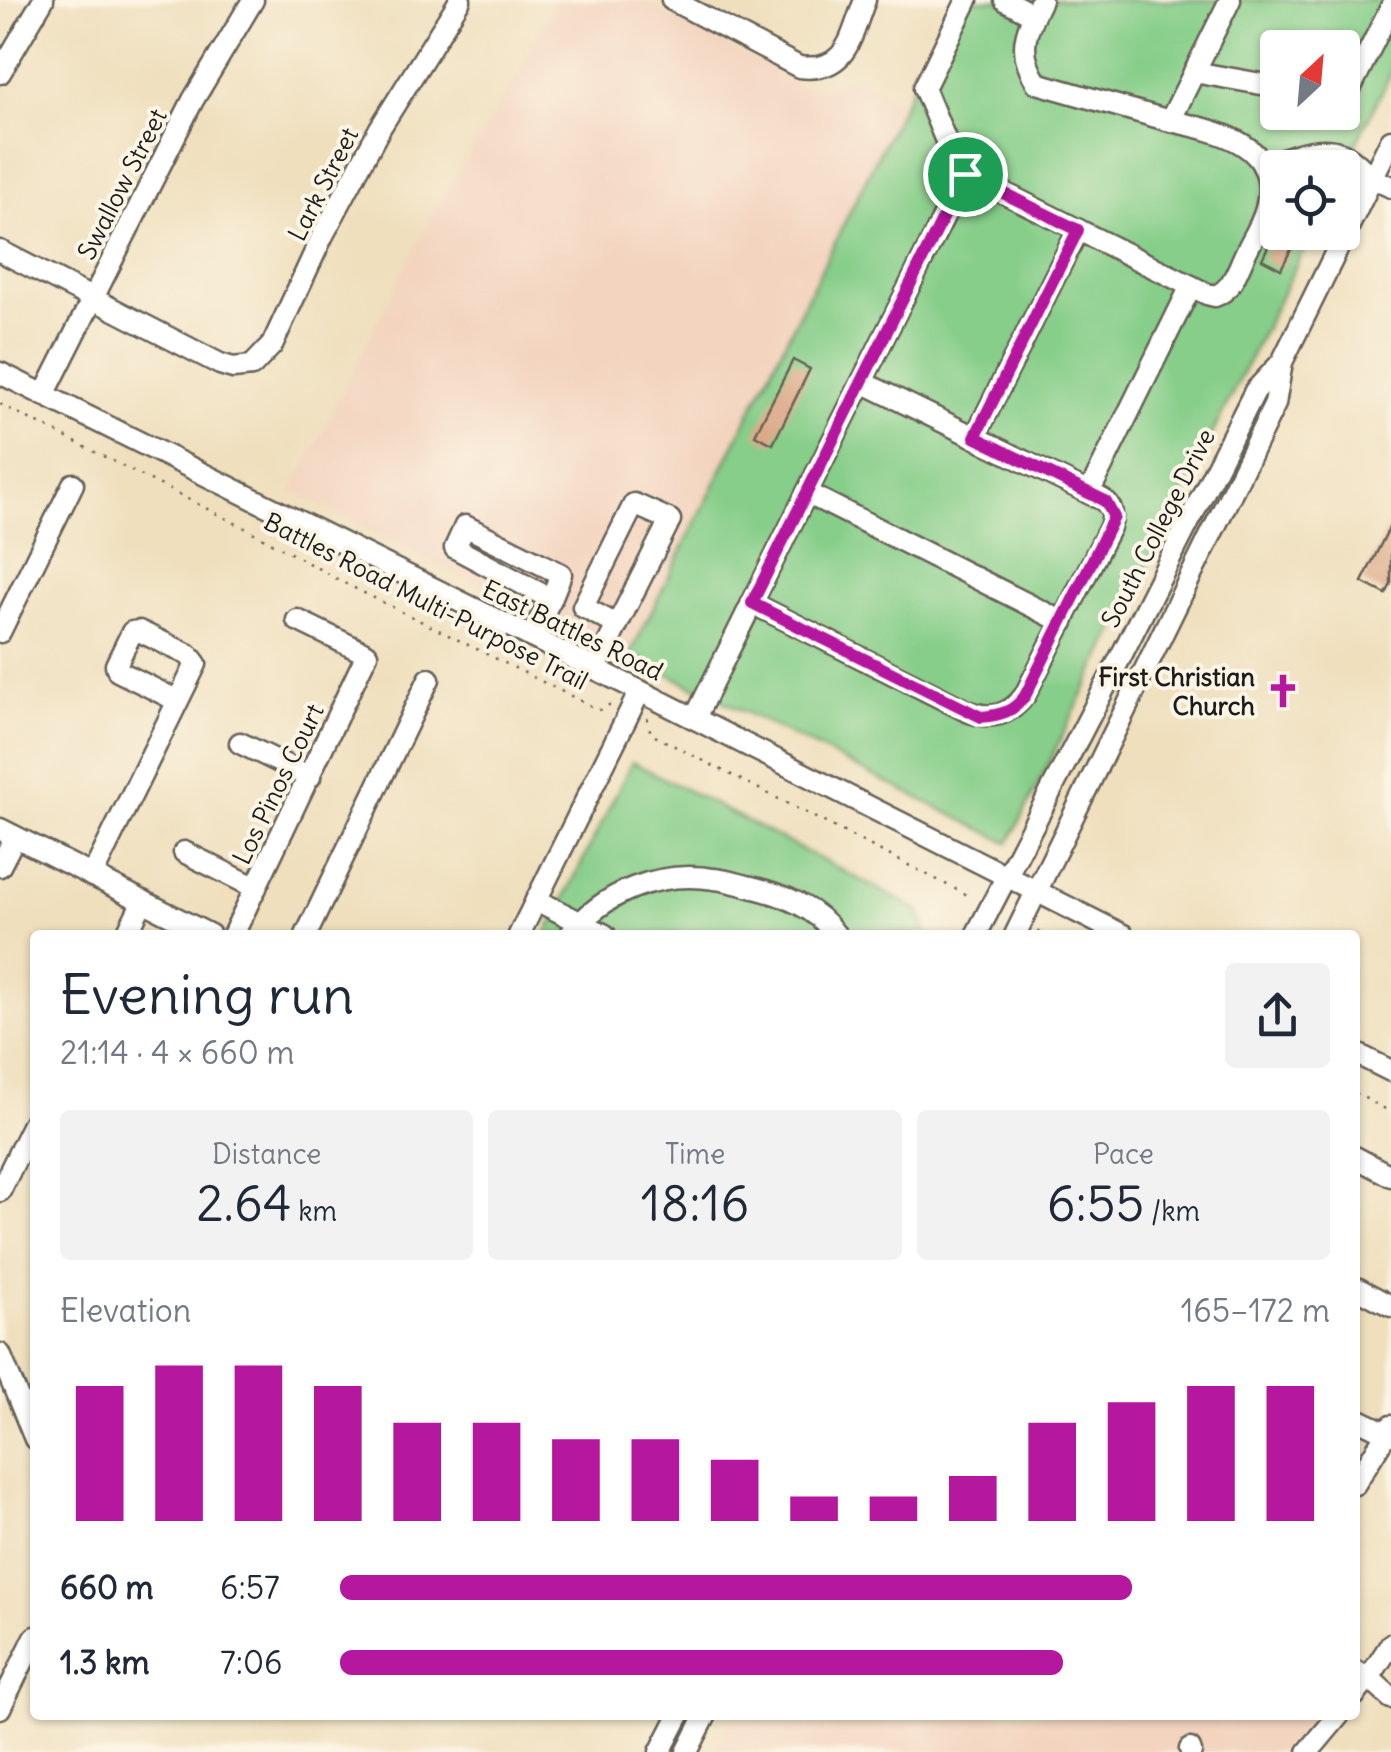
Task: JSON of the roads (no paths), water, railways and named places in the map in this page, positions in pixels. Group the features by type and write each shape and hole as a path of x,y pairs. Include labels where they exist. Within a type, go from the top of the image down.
{"street":[{"path":"0,73 43,0"},
{"name":"Swallow Street","path":"44,395 193,100 253,0"},
{"name":"Lark Street","path":"92,298 220,364 234,368 252,366 272,346 322,237 372,144 460,0"},
{"path":"672,0 799,67 813,69 838,60 865,0"},
{"path":"968,0 924,88 958,170 1215,296 1228,288 1260,224"},
{"path":"1005,0 1037,8 1026,29 1024,48 1028,70 1037,82 1228,134 1251,151 1260,164"},
{"path":"1170,121 1230,0"},
{"path":"1360,69 1391,7"},
{"path":"1194,72 1260,84"},
{"name":"South College Drive","path":"979,930 1254,391 1282,362 1382,183 1391,140"},
{"path":"1360,166 1382,183"},
{"path":"695,718 965,174"},
{"path":"975,437 1078,230"},
{"path":"0,251 92,298"},
{"path":"1089,493 1191,286"},
{"name":"South College Drive","path":"1018,930 1274,404 1282,362"},
{"name":"East Battles Road","path":"0,372 1113,930"},
{"path":"752,603 981,717 998,716 1019,704 1063,622 1114,517 1106,502 862,382"},
{"path":"0,632 73,484"},
{"path":"806,494 1063,622"},
{"path":"595,669 670,520 634,504 583,607 617,625"},
{"path":"532,636 551,599 561,574 465,526 454,548 551,599"},
{"name":"Los Pinos Court","path":"235,930 367,654 297,620"},
{"path":"308,930 429,679"},
{"path":"521,930 640,691"},
{"path":"92,876 178,701"},
{"path":"240,743 310,776"},
{"path":"0,866 7,833 200,930"},
{"path":"184,852 256,888"},
{"path":"536,900 575,929 611,898 641,884 674,878 712,878 775,893 802,904 833,930"},
{"path":"128,930 143,901"},
{"path":"1360,1055 1391,1071"},
{"path":"0,1190 30,1130"},
{"path":"1360,1160 1391,1176"},
{"path":"1360,1290 1391,1306"},
{"path":"0,1354 30,1427"},
{"path":"1360,1420 1390,1431 1360,1476"},
{"path":"1391,1644 1362,1675 1391,1698"},
{"path":"1,1704 30,1647"},
{"path":"660,1752 676,1720"},
{"path":"687,1752 703,1720"},
{"path":"1308,1752 1335,1720"}],"place":[{"name":"First Christian Church","path":"1283,691"}]}
